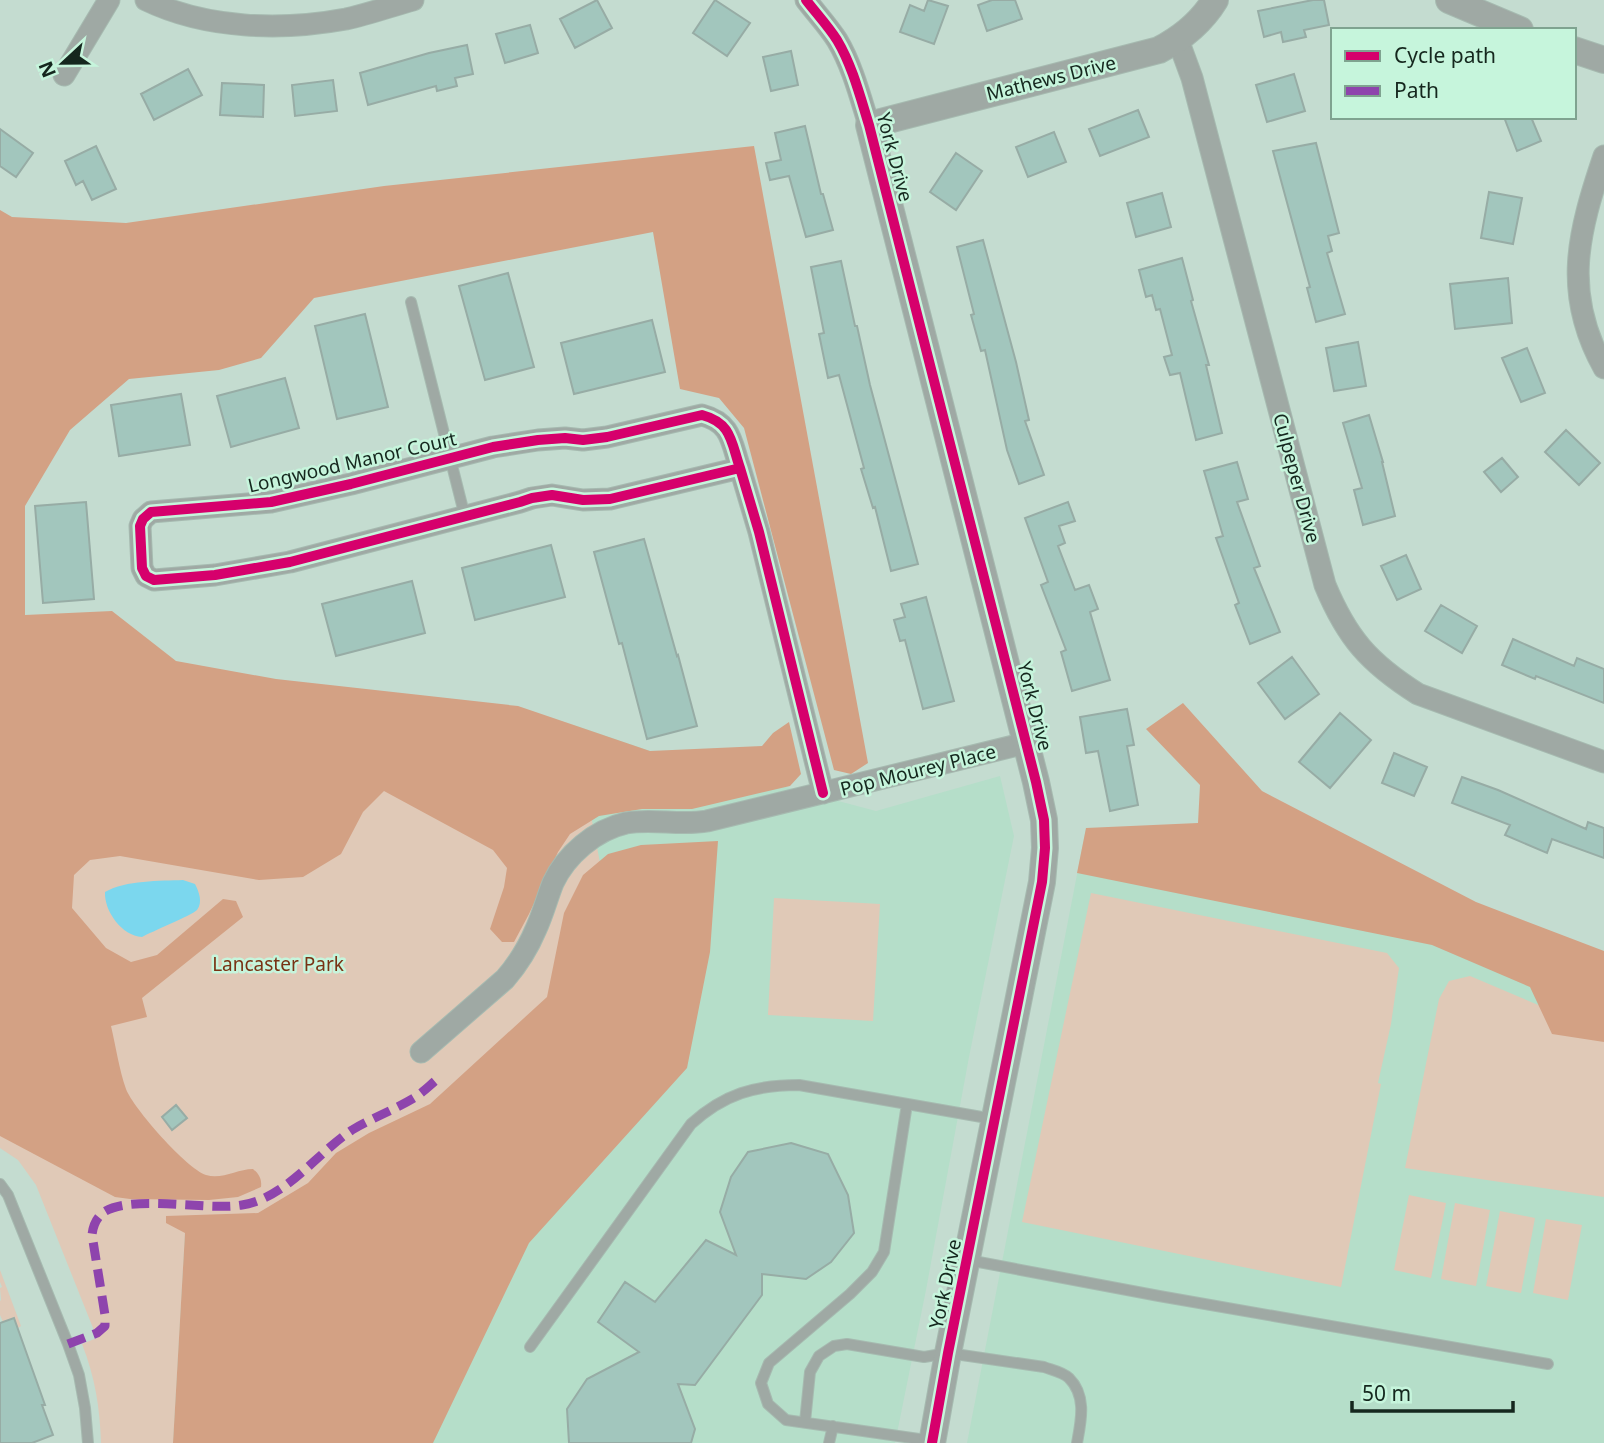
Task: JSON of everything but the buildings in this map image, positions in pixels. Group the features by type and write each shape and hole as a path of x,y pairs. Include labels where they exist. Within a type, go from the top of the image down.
{"street":[{"path":"64,75 109,0"},
{"path":"146,0 201,19 246,25 292,25 346,19 413,0"},
{"name":"York Drive","path":"806,0 838,41 869,125 1044,820 1042,882 948,1353 933,1442"},
{"name":"Mathews Drive","path":"869,125 1159,50 1178,40 1198,23 1215,0"},
{"path":"1450,0 1515,28"},
{"name":"Culpeper Drive","path":"1178,40 1192,78 1325,585 1337,613 1353,639 1369,657 1392,678 1418,694 1604,762"},
{"path":"1576,51 1604,60"},
{"path":"1604,156 1583,225 1578,291 1582,316 1604,368"},
{"name":"Longwood Manor Court","path":"740,468 610,499 583,500 552,495 532,498 290,562 215,575 154,580 146,576 142,568 140,526 151,512 271,502 494,447 538,440 607,437 702,415 714,418 727,430 740,468 759,532 823,793"},
{"name":"Pop Mourey Place","path":"421,1052 505,979 529,945 559,872 570,857 608,830 628,823 649,821 698,823 1026,743"}],"lane":[{"path":"411,302 465,517"},
{"path":"530,1347 691,1124 721,1101 772,1085 799,1085 996,1120"},
{"path":"907,1104 884,1252 872,1272 850,1294 769,1363 761,1383 768,1404 786,1420 933,1442"},
{"path":"0,1184 8,1195 74,1359 82,1389 88,1443"},
{"path":"968,1260 1548,1364"},
{"path":"804,1422 810,1372 819,1356 834,1346 847,1344 924,1357 948,1353 1057,1371 1069,1377 1077,1389 1081,1403 1082,1416 1077,1443"},
{"path":"829,1443 833,1426"}],"shaded area":[{"path":"754,146 868,763 851,774 834,770 744,428 719,398 680,389 653,232 314,298 261,358 219,370 129,379 70,430 25,506 25,615 112,611 176,661 276,679 518,706 650,751 762,746 773,733 789,722 801,774 790,786 692,809 642,809 599,816 570,834 558,852 514,942 502,942 490,929 504,887 507,868 493,850 384,791 363,812 341,854 303,877 259,880 120,856 90,860 74,875 72,908 106,948 131,962 157,955 223,899 236,901 243,917 142,998 147,1017 111,1026 126,1089 139,1110 162,1137 186,1162 206,1175 218,1176 253,1169 260,1177 261,1187 238,1197 209,1200 115,1197 0,1136 0,210 12,217 126,223 384,186"},
{"path":"1183,703 1262,791 1476,902 1604,951 1604,1042 1552,1034 1530,987 1432,945 1077,873 1086,828 1198,823 1200,785 1146,729"},
{"path":"574,725 650,751 876,811 1000,776 1014,836 895,1443 370,1443"},
{"path":"1086,828 1604,951 1604,1443 967,1443"},
{"path":"718,841 710,952 687,1068 529,1243 433,1443 173,1443 185,1233 166,1223 166,1216 258,1213 308,1183 336,1153 369,1133 430,1104 547,997 564,913 583,875 608,854 641,845"}],"green space":[{"name":"Lancaster Park","path":"0,659 574,725 627,1006 375,1262 185,1233 173,1443 101,1443 96,1393 82,1344 97,1338 36,1185 18,1160 0,1148"},
{"path":"1091,893 1387,953 1399,968 1391,1024 1378,1083 1381,1084 1341,1287 1022,1222"},
{"path":"774,898 880,904 873,1021 768,1015"},
{"path":"1470,976 1604,1033 1604,1197 1405,1168 1439,999 1449,981"},
{"path":"1409,1195 1446,1203 1431,1278 1394,1270"},
{"path":"1455,1203 1490,1210 1476,1286 1441,1279"},
{"path":"1500,1211 1535,1218 1521,1293 1486,1286"},
{"path":"1546,1219 1582,1225 1568,1300 1533,1293"},
{"path":"0,1270 21,1326 18,1328 14,1318 3,1322 0,1315"}],"water":[{"path":"183,880 195,884 200,900 197,910 142,937 135,936 121,927 111,914 105,899 105,892 123,885"}],"marked path":[{"path":"68,1344 97,1333 105,1326 92,1235 95,1222 104,1212 132,1204 227,1206 258,1201 287,1185 352,1130 414,1098 435,1081"}],"cycle path":[{"path":"806,0 837,40 855,81 869,125 1044,820 1042,882 932,1443"},
{"path":"740,468 725,428 702,415 607,437 538,440 493,447 271,502 151,512 140,526 142,568 146,576 154,580 215,575 290,562 532,498 552,495 583,500 610,499 740,468 759,532 823,793"}]}
